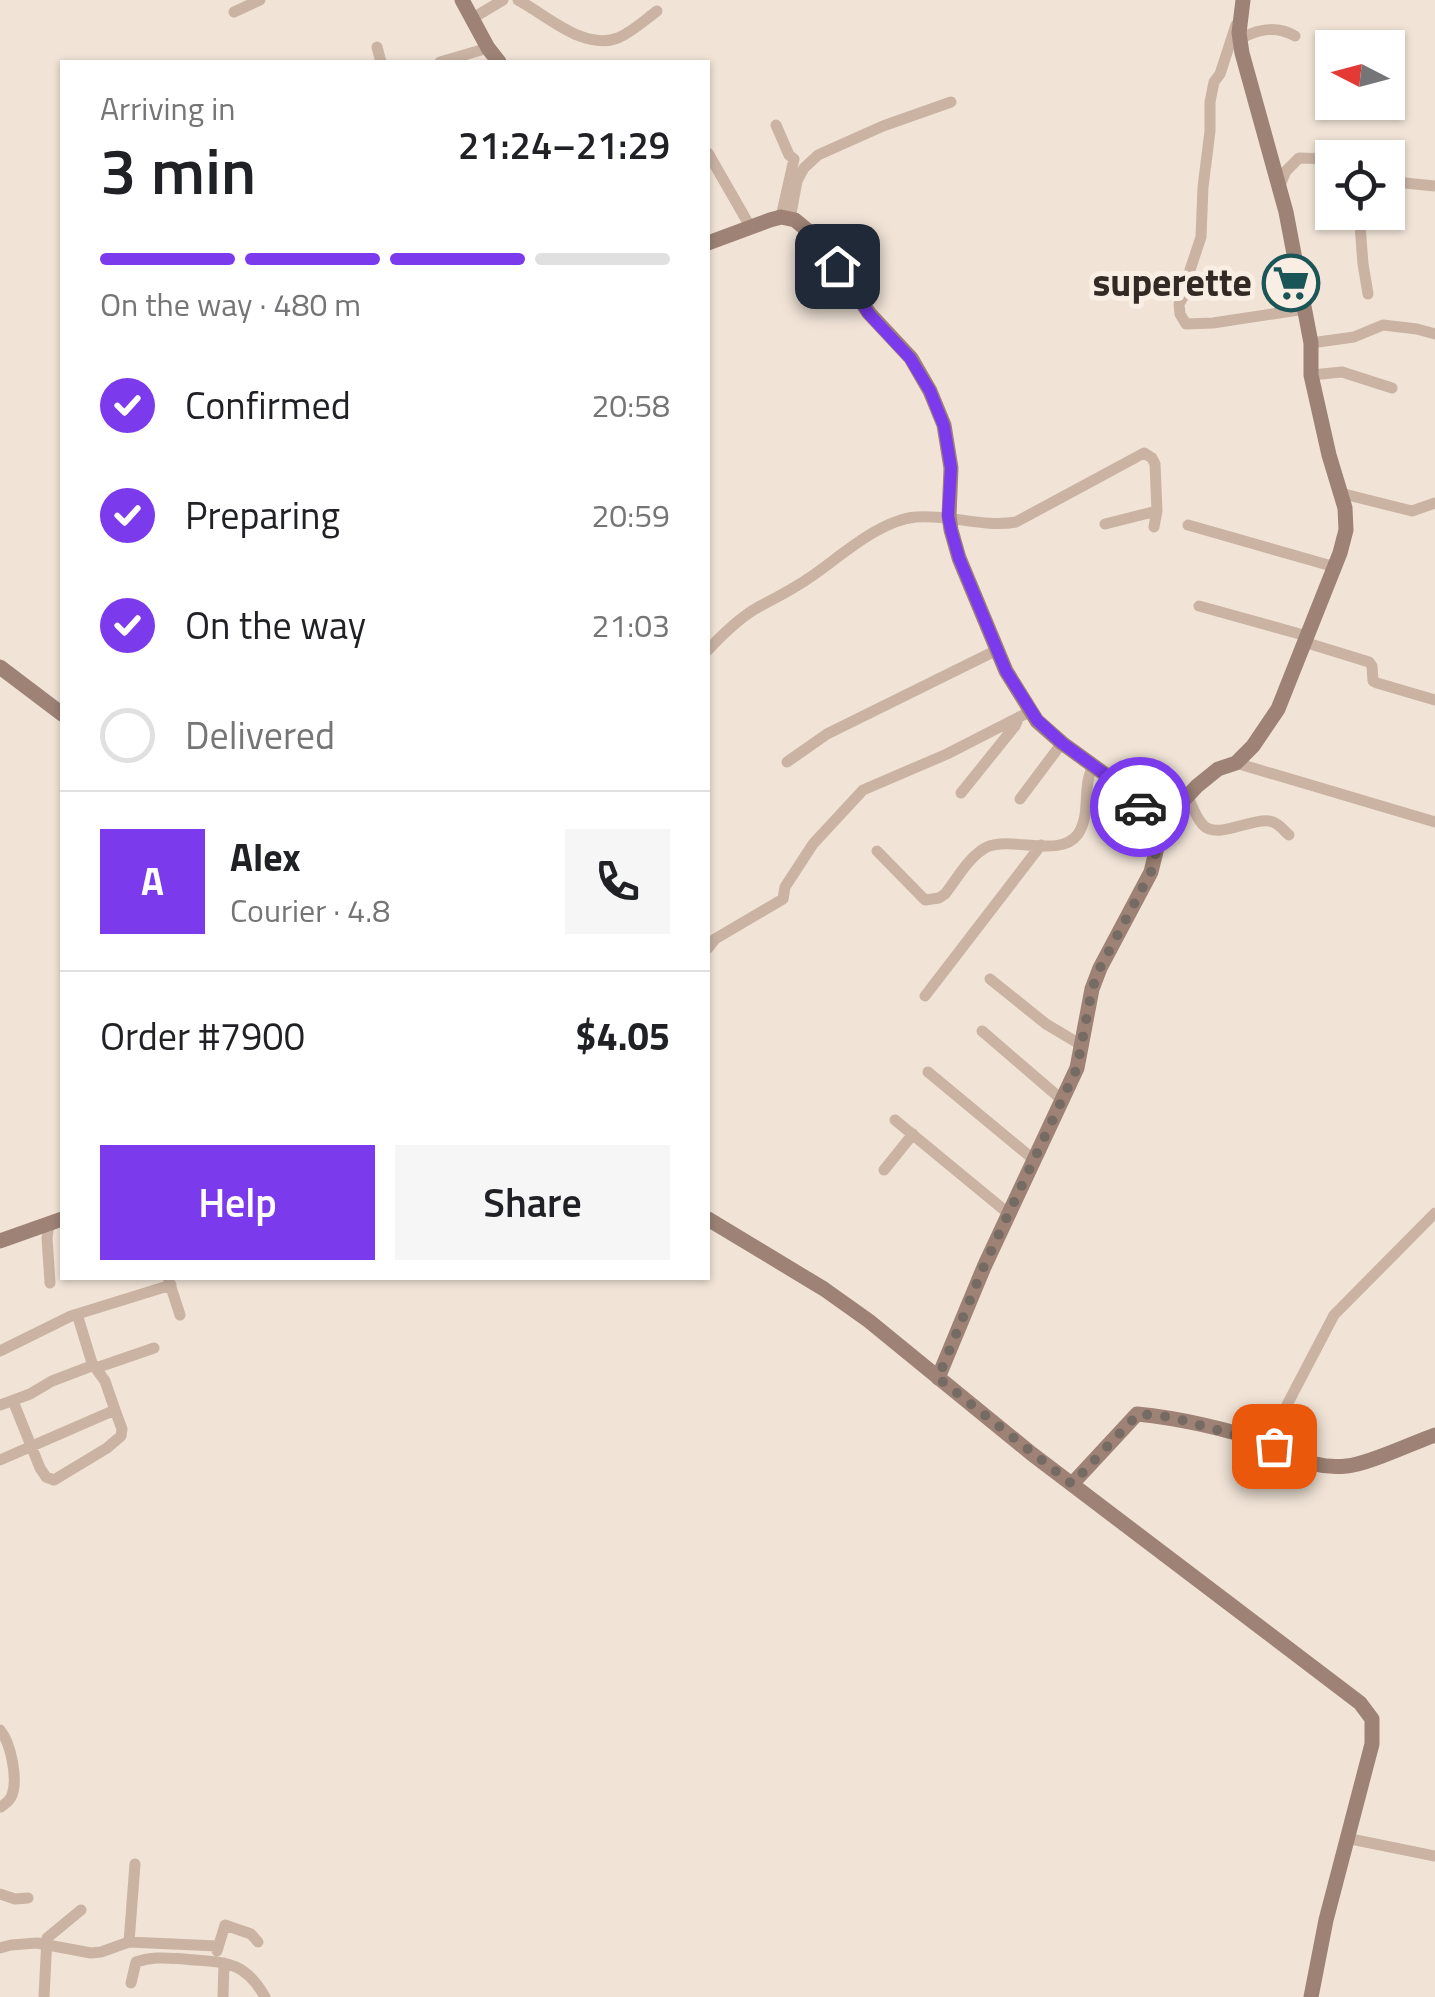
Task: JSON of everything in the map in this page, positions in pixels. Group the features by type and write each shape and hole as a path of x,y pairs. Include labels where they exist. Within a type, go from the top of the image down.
{"street":[{"path":"234,12 260,0"},
{"path":"462,0 497,60"},
{"path":"474,18 502,0"},
{"path":"518,0 574,33 608,40 624,35 657,11"},
{"path":"1243,0 1214,82 1201,238 1179,304 1180,314 1186,324 1213,323 1305,308"},
{"path":"938,1378 1033,1158 1077,1068 1092,989 1151,872 1160,836 1186,796 1218,769 1236,763 1278,709 1346,530 1312,375 1311,343 1280,185 1242,52 1240,17"},
{"path":"1240,40 1263,30 1282,30 1295,36"},
{"path":"377,47 380,60"},
{"path":"447,60 488,48"},
{"path":"785,218 797,181 818,155 951,102"},
{"path":"776,126 794,159 785,218"},
{"path":"710,156 751,228"},
{"path":"1280,185 1286,170 1296,160 1315,158"},
{"path":"1405,182 1435,186"},
{"path":"710,242 785,218 800,223 837,266 869,314 910,358 930,391 944,426 951,468 948,516 959,558 1025,714 1113,780 1144,810 1160,836"},
{"path":"1360,230 1368,294"},
{"path":"1311,343 1354,337 1383,324 1435,334"},
{"path":"1312,375 1342,372 1392,388"},
{"path":"710,648 752,611 806,581 894,522 948,516 964,522 1016,522 1144,453 1155,464 1154,527"},
{"path":"1340,493 1412,511 1435,503"},
{"path":"1105,524 1157,512"},
{"path":"1188,525 1335,567"},
{"path":"1199,606 1369,662 1373,681 1435,700"},
{"path":"787,762 826,734 996,651"},
{"path":"0,667 60,712"},
{"path":"961,792 1025,714"},
{"path":"710,946 783,899 784,887 813,844 863,790 948,754 1025,714"},
{"path":"1020,799 1062,743"},
{"path":"1236,763 1435,822"},
{"path":"877,851 925,900 938,898 988,848 1056,846 1077,836 1085,815 1088,775 1094,765"},
{"path":"1186,796 1210,830 1269,821 1289,836"},
{"path":"926,996 1041,845"},
{"path":"990,979 1046,1024 1083,1046"},
{"path":"982,1031 1061,1098"},
{"path":"928,1072 1033,1158"},
{"path":"895,1120 1008,1214"},
{"path":"884,1170 913,1134"},
{"path":"1266,1443 1334,1315 1435,1213"},
{"path":"710,1221 824,1289 869,1321 1072,1484 1360,1703 1372,1720 1372,1744 1346,1838 1311,1997"},
{"path":"0,1241 56,1222"},
{"path":"50,1284 47,1238 56,1222"},
{"path":"0,1351 76,1314 170,1281 180,1315"},
{"path":"13,1401 44,1475 50,1479 58,1478 118,1440 122,1429 116,1410 76,1314"},
{"path":"0,1405 52,1381 154,1348"},
{"path":"0,1460 116,1410"},
{"path":"1072,1484 1138,1414 1171,1417 1266,1443 1304,1462 1326,1466 1351,1466 1435,1434"},
{"path":"0,1730 12,1750 13,1785 10,1800 0,1807"},
{"path":"1346,1838 1435,1856"},
{"path":"130,1942 135,1864"},
{"path":"0,1894 28,1898"},
{"path":"44,1997 47,1938 82,1910"},
{"path":"223,1997 217,1946 224,1925 251,1934 258,1942"},
{"path":"0,1948 37,1943 91,1954 130,1942 217,1946"},
{"path":"131,1984 136,1962 144,1959 220,1961 247,1974 265,1997"}],"way so far":[{"path":"1140,807 1160,836 1151,872 1100,968 1092,989 1077,1068 984,1266 938,1378 1072,1484 1138,1414 1171,1417 1274,1446"}],"place":[{"name":"superette","path":"1291,283"}],"route":[{"path":"837,266 869,314 910,358 930,391 944,426 951,468 951,530 1006,671 1037,720 1113,780 1140,807"}]}
